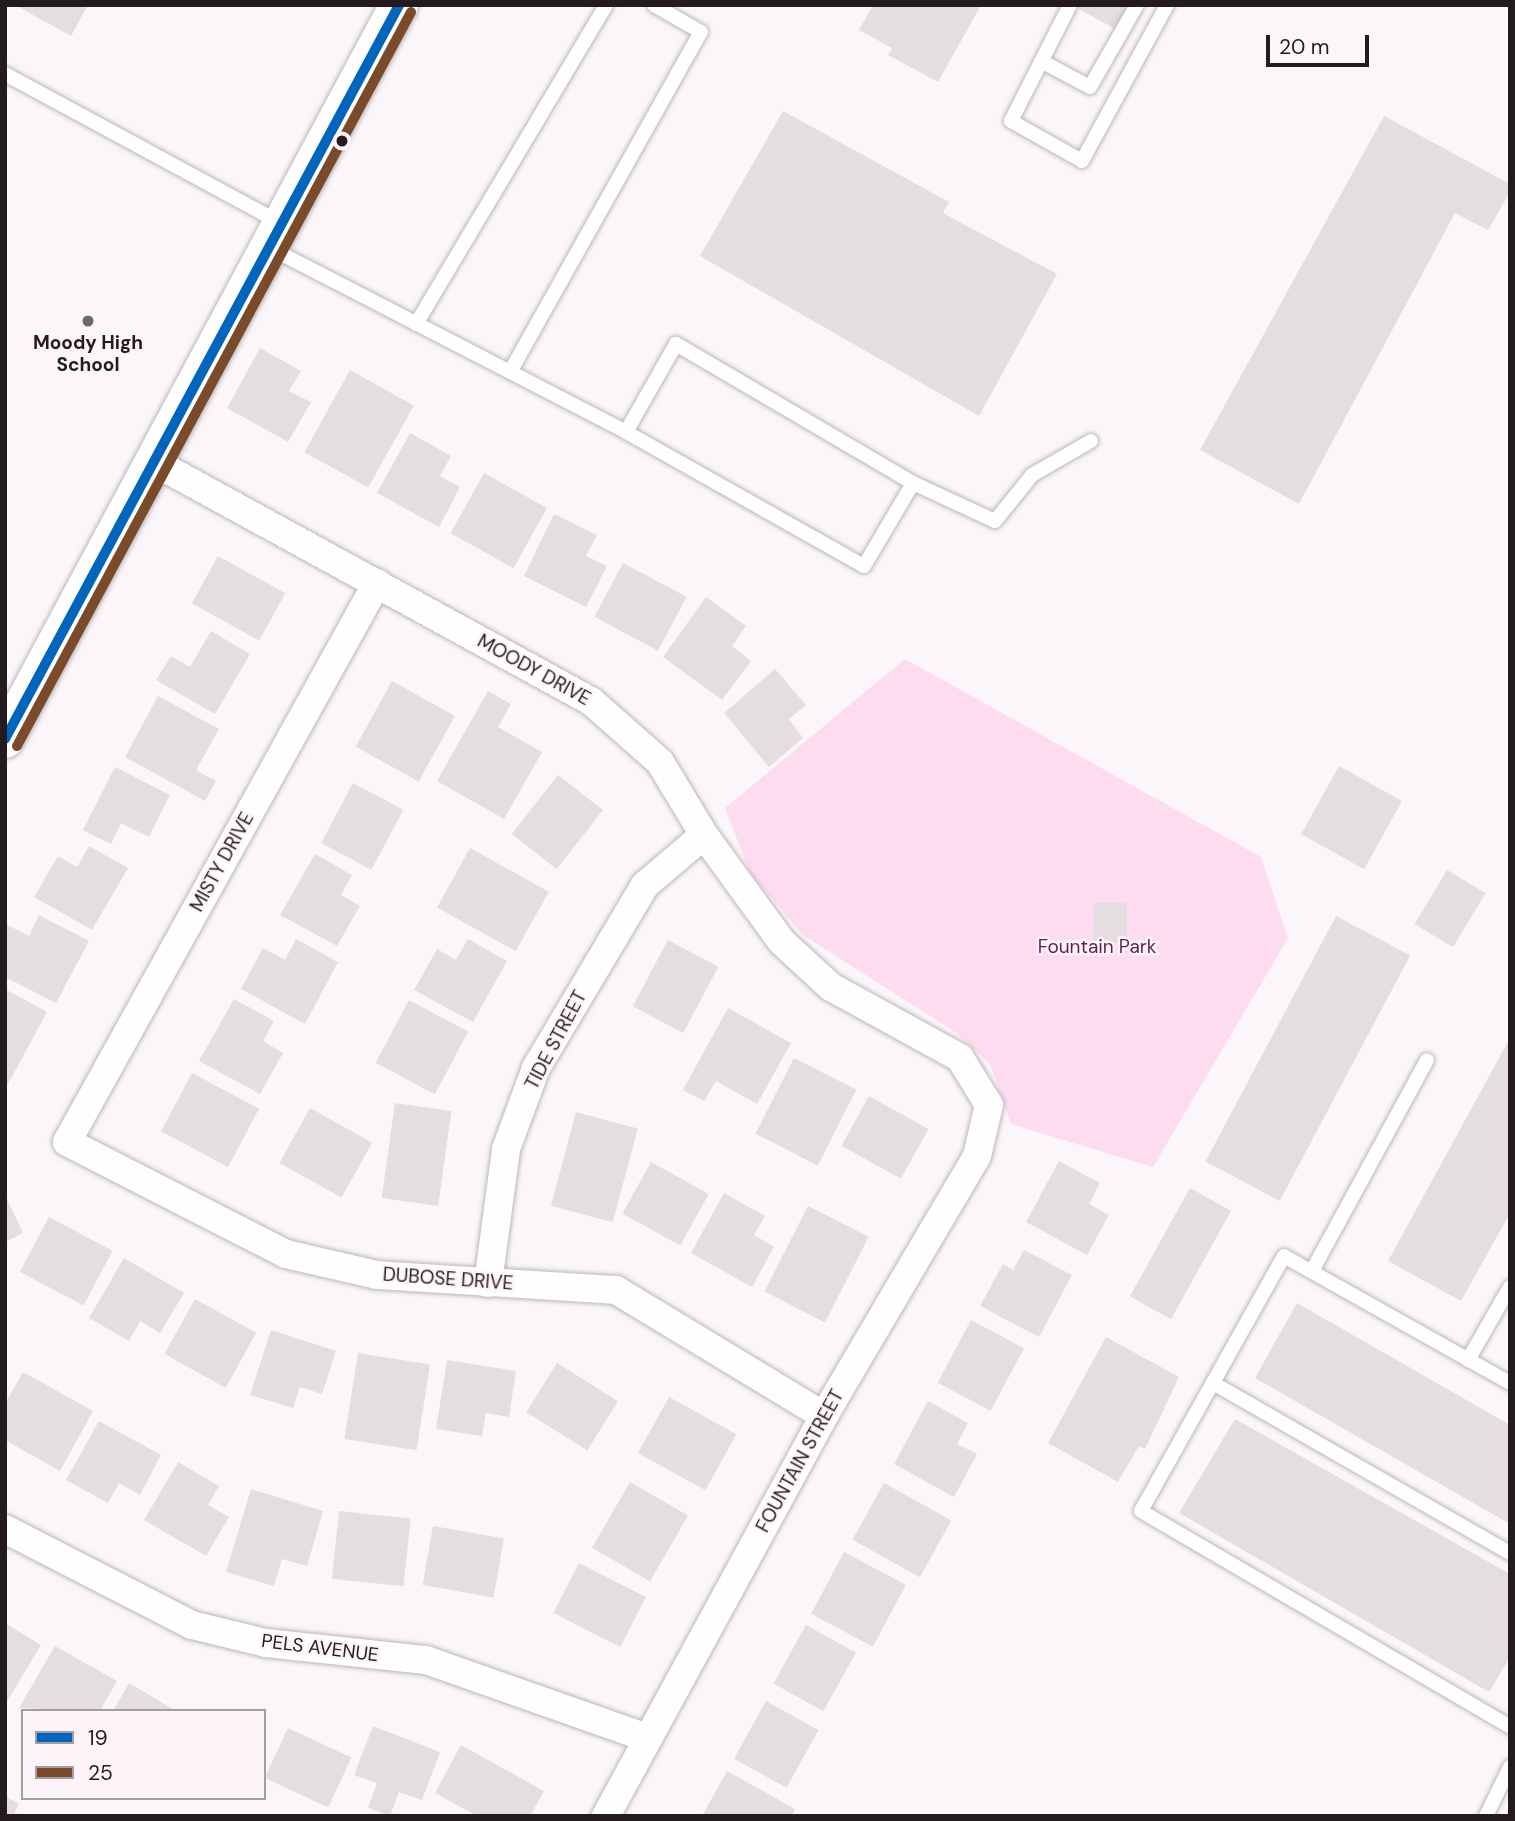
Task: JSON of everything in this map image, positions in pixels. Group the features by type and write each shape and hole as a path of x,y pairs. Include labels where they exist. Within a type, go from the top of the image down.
{"street":[{"path":"5,739 399,5"},
{"name":"MOODY DRIVE","path":"154,462 592,702 660,762 704,835 782,942 831,987 960,1058 989,1105"},
{"name":"MISTY DRIVE","path":"67,1142 377,583"},
{"name":"TIDE STREET","path":"488,1283 506,1149 536,1068 645,885 704,835"},
{"name":"FOUNTAIN STREET","path":"606,1816 824,1416 976,1156 989,1105"},
{"name":"DUBOSE DRIVE","path":"67,1142 286,1254 377,1275 617,1290 824,1416"},
{"name":"PELS AVENUE","path":"5,1530 192,1625 265,1643 426,1660 647,1738"}],"lane":[{"path":"416,324 606,5"},
{"path":"510,372 701,32 654,5"},
{"path":"1070,5 1011,121 1082,161 1167,5"},
{"path":"1041,61 1090,87 1137,5"},
{"path":"5,74 275,235 416,324 626,432 864,566 913,483"},
{"path":"626,432 676,344 913,483 995,521 1032,475 1091,441"},
{"path":"1312,1272 1427,1060"},
{"path":"1510,1383 1284,1256 1141,1511 1510,1727"},
{"path":"1468,1360 1510,1287"},
{"path":"1213,1382 1510,1553"},
{"path":"1486,1816 1510,1767"}],"green space":[{"name":"Fountain Park","path":"905,659 1261,857 1288,938 1153,1167 1011,1124 990,1064 955,1032 803,935 750,873 725,808"}],"building":[{"path":"15,5 88,5 71,36"},
{"path":"873,5 981,5 938,82 888,55 892,48 859,30"},
{"path":"1072,5 1130,5 1117,30"},
{"path":"783,111 949,202 943,213 1057,274 979,416 700,256"},
{"path":"1384,116 1510,184 1510,192 1488,230 1455,213 1299,504 1200,450"},
{"path":"260,348 301,371 289,391 311,402 288,442 227,408"},
{"path":"350,370 414,405 368,488 304,452"},
{"path":"410,433 451,456 440,476 460,487 439,527 377,493"},
{"path":"484,473 547,508 514,568 451,533"},
{"path":"554,514 597,535 586,556 607,566 586,607 524,576"},
{"path":"218,556 285,593 259,641 192,603"},
{"path":"623,563 687,597 658,651 594,617"},
{"path":"706,597 746,626 732,646 751,661 722,700 663,657"},
{"path":"211,631 250,654 215,714 156,680 171,656 190,667"},
{"path":"775,669 806,705 789,719 803,738 769,767 724,713"},
{"path":"392,681 455,716 419,782 356,747"},
{"path":"488,691 511,704 498,727 542,752 504,819 437,781"},
{"path":"158,696 219,729 196,770 216,781 205,801 125,757"},
{"path":"1339,766 1402,801 1364,869 1301,834"},
{"path":"115,767 170,795 149,837 121,823 111,844 83,830"},
{"path":"558,775 603,810 557,869 512,834"},
{"path":"353,783 403,810 371,870 321,843"},
{"path":"89,846 128,868 92,930 34,897 58,856 77,867"},
{"path":"470,848 549,892 516,951 437,907"},
{"path":"315,854 352,875 341,895 360,906 337,946 280,915"},
{"path":"1447,870 1486,893 1453,947 1415,924"},
{"path":"1093,903 1127,903 1127,943 1093,943"},
{"path":"39,915 89,941 56,1003 5,977 5,924 29,936"},
{"path":"1336,916 1410,955 1280,1201 1205,1161"},
{"path":"296,939 338,962 305,1024 241,989 263,948 285,960"},
{"path":"468,939 507,961 473,1022 414,990 437,949 456,960"},
{"path":"668,940 718,967 683,1033 633,1006"},
{"path":"5,989 47,1012 8,1084 5,1083"},
{"path":"234,999 274,1021 263,1041 283,1053 260,1094 199,1061"},
{"path":"409,1000 468,1031 435,1094 376,1063"},
{"path":"728,1008 791,1043 757,1104 716,1081 704,1101 683,1090"},
{"path":"1510,1038 1510,1213 1461,1301 1388,1261"},
{"path":"794,1058 856,1090 818,1166 755,1134"},
{"path":"192,1073 259,1109 228,1167 161,1131"},
{"path":"869,1096 928,1129 901,1179 841,1146"},
{"path":"395,1103 451,1111 438,1206 382,1198"},
{"path":"310,1108 372,1142 342,1198 279,1163"},
{"path":"576,1112 638,1129 613,1222 551,1206"},
{"path":"1059,1161 1100,1183 1089,1204 1109,1215 1087,1255 1026,1222"},
{"path":"651,1162 709,1194 680,1246 622,1214"},
{"path":"1190,1188 1231,1211 1171,1319 1130,1296"},
{"path":"724,1193 765,1216 754,1235 774,1247 752,1287 691,1253"},
{"path":"5,1195 23,1233 5,1242"},
{"path":"808,1206 869,1237 825,1322 764,1292"},
{"path":"49,1217 113,1251 83,1306 20,1272"},
{"path":"1024,1250 1072,1275 1039,1337 980,1306 1003,1264 1013,1270"},
{"path":"124,1258 184,1293 160,1333 140,1321 129,1341 89,1318"},
{"path":"195,1299 256,1333 226,1388 164,1354"},
{"path":"1297,1303 1510,1425 1510,1524 1255,1378"},
{"path":"971,1320 1024,1348 991,1411 938,1383"},
{"path":"271,1330 336,1351 322,1394 300,1387 293,1408 250,1395"},
{"path":"1106,1337 1179,1377 1145,1449 1139,1446 1118,1482 1048,1443"},
{"path":"358,1353 430,1364 416,1450 344,1439"},
{"path":"447,1360 516,1371 509,1417 486,1413 482,1436 436,1429"},
{"path":"557,1363 618,1401 587,1450 526,1412"},
{"path":"23,1372 93,1411 60,1471 5,1440 5,1404"},
{"path":"669,1397 736,1434 705,1490 638,1453"},
{"path":"928,1401 968,1423 957,1444 977,1454 954,1497 894,1464"},
{"path":"1235,1419 1510,1574 1510,1657 1489,1692 1179,1513"},
{"path":"99,1421 161,1455 140,1495 119,1483 108,1503 66,1480"},
{"path":"178,1462 219,1486 208,1505 229,1517 206,1556 144,1520"},
{"path":"630,1482 688,1516 650,1581 592,1548"},
{"path":"884,1483 951,1520 920,1577 852,1540"},
{"path":"251,1489 323,1511 307,1566 282,1559 274,1586 226,1572"},
{"path":"339,1511 411,1519 403,1586 332,1579"},
{"path":"433,1526 504,1539 493,1598 423,1585"},
{"path":"844,1552 906,1585 873,1647 811,1614"},
{"path":"579,1563 646,1597 620,1647 554,1613"},
{"path":"5,1623 41,1645 5,1705"},
{"path":"806,1625 856,1653 823,1711 774,1684"},
{"path":"55,1646 117,1681 101,1709 19,1708"},
{"path":"129,1683 173,1709 114,1709"},
{"path":"766,1701 818,1730 786,1788 734,1759"},
{"path":"373,1726 440,1752 422,1800 399,1792 390,1816 368,1808 377,1783 354,1775"},
{"path":"288,1728 351,1758 328,1807 266,1778"},
{"path":"461,1745 544,1791 530,1816 477,1816 435,1793"},
{"path":"727,1771 795,1809 792,1816 702,1816"},
{"path":"5,1796 19,1804 13,1816 5,1816"}],"transit line":[{"name":"19","path":"5,739 399,5"},
{"name":"25","path":"17,746 411,12"}],"place":[{"name":"Moody High School","path":"88,321"}]}
